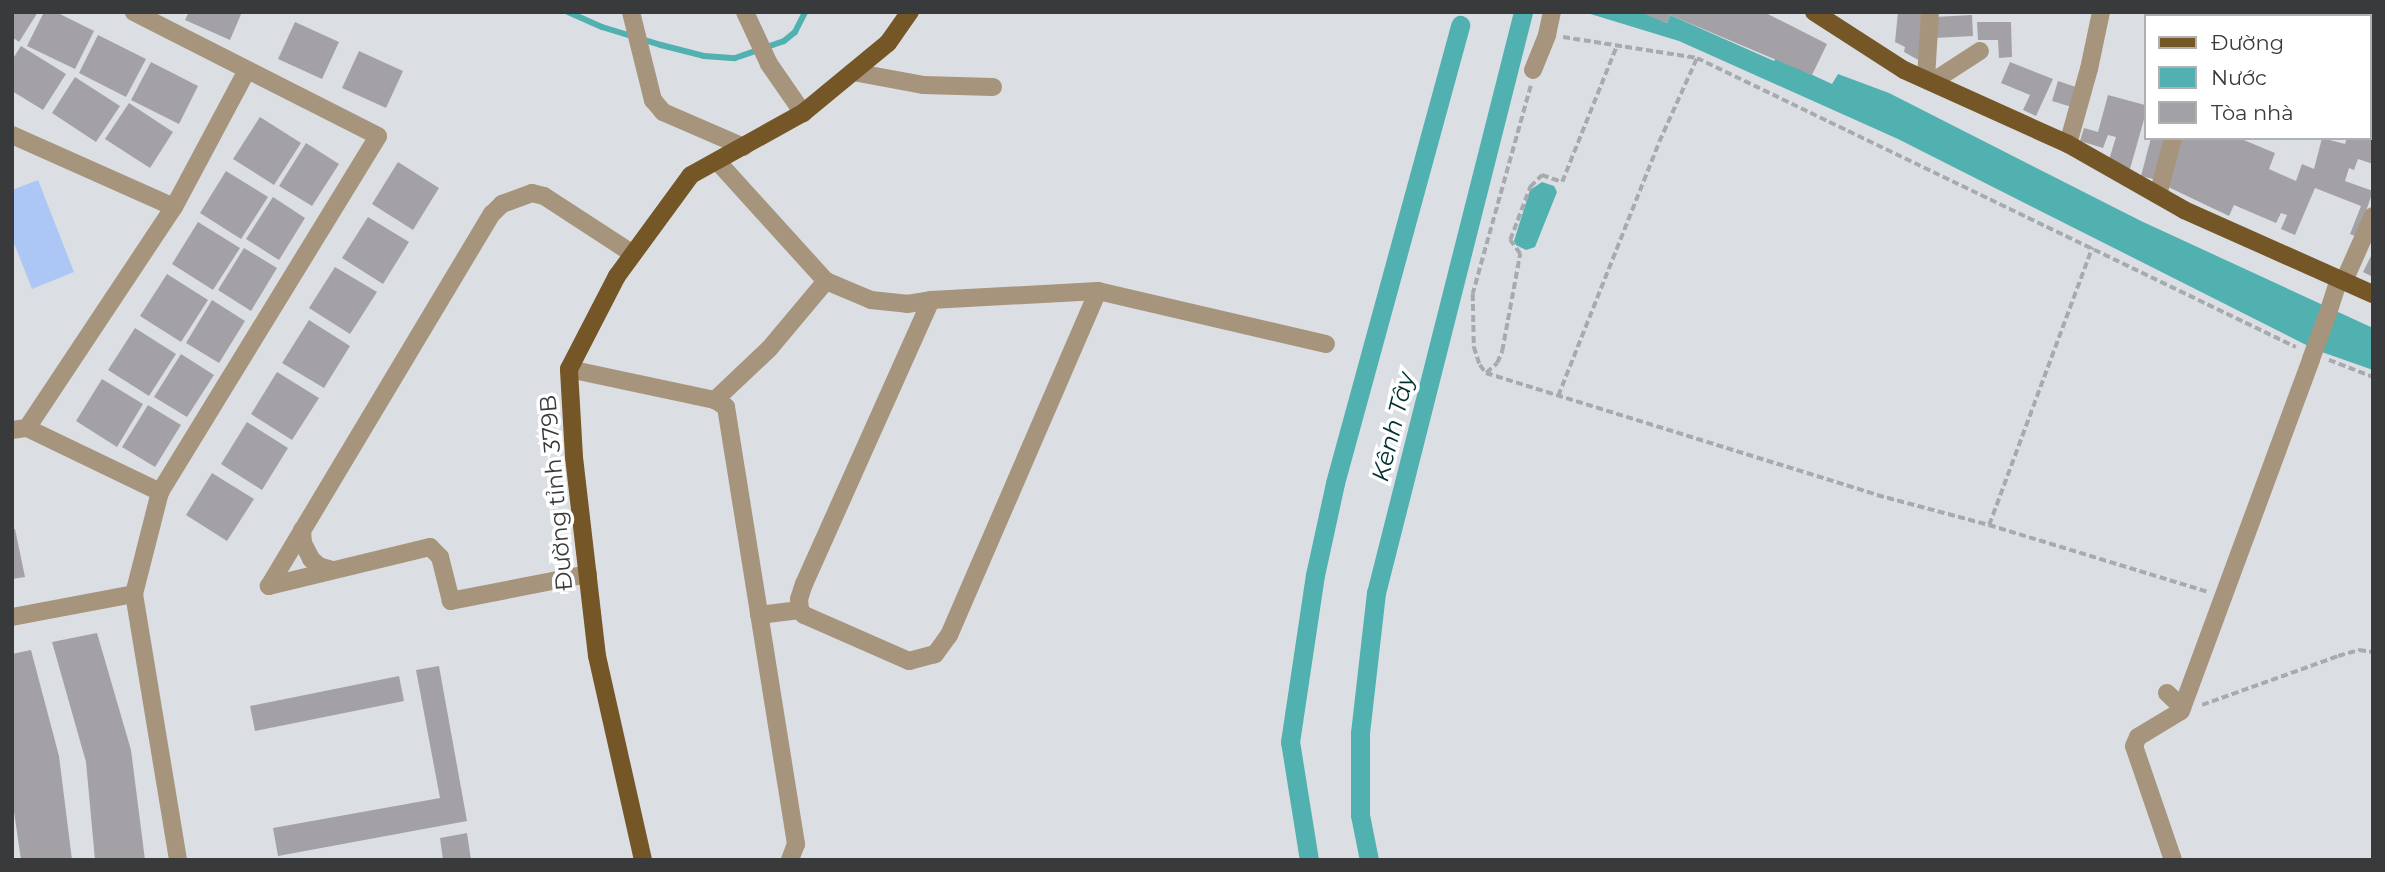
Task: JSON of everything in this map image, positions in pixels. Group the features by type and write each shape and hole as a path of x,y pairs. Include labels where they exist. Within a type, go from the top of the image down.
{"main road":[{"name":"Đường tỉnh 379B","path":"643,860 597,656 574,457 569,369 617,276 691,175 803,113 888,43 910,12"},
{"path":"1823,15 1905,70 2068,144 2184,210 2373,294"}],"street":[{"path":"134,12 378,136 160,492 134,594 178,860"},
{"path":"631,12 653,100 663,112 744,146"},
{"path":"745,12 769,64 803,113"},
{"path":"1533,70 1547,35 1552,12"},
{"path":"1929,80 1930,12"},
{"path":"2068,144 2089,69 2101,12"},
{"path":"1929,80 1980,51"},
{"path":"160,492 19,429 174,207 247,70"},
{"path":"853,72 923,85 993,87"},
{"path":"12,135 174,207"},
{"path":"2158,195 2172,140"},
{"path":"717,161 826,281 871,300 907,304 931,300 1098,291 1326,344"},
{"path":"588,574 451,601 440,557 430,547 269,586 492,214 502,204 533,193 544,196 633,254"},
{"path":"2172,860 2134,746 2138,737 2170,720 2187,707 2222,596 2317,358 2329,310 2373,216"},
{"path":"715,400 769,349 826,281"},
{"path":"759,615 800,610 909,661 935,654 949,635 1098,291"},
{"path":"800,610 799,599 804,584 931,300"},
{"path":"569,369 715,400 726,407 796,844 790,860"},
{"path":"302,530 303,543 311,559 319,566 332,570"},
{"path":"12,617 134,594"},
{"path":"2167,693 2187,707"}],"path":[{"path":"1547,35 1697,58 2296,347"},
{"path":"1486,373 1497,363 1502,351 1520,254 1510,240 1530,187 1542,174 1562,182 1617,45"},
{"path":"1558,396 1659,142 1697,58"},
{"path":"1533,70 1529,96 1473,294 1474,347 1486,373 1877,495 1989,525 2222,596"},
{"path":"1989,525 2092,248"},
{"path":"2317,358 2373,377"},
{"path":"2187,707 2338,656 2359,650 2373,652"}],"shaded area":[{"path":"38,180 74,272 32,289 12,238 12,190"}],"water":[{"path":"1584,12 1641,12 1667,23 1670,15 1832,84 1838,74 1889,93 2141,221 2373,328 2373,370 2316,350 1898,139 1679,41"},
{"path":"1542,182 1554,186 1557,192 1535,247 1526,250 1514,241 1530,190"}],"building":[{"path":"12,12 38,12 19,42 12,37"},
{"path":"44,12 56,12 94,31 75,69 27,46"},
{"path":"189,12 242,12 230,40 185,20"},
{"path":"1639,12 1764,12 1827,44 1812,75 1670,15 1667,23"},
{"path":"1898,12 1926,12 1922,62 1904,52 1905,47 1895,42"},
{"path":"2373,13 2373,35 2371,14 2366,14"},
{"path":"1972,15 1973,36 1934,38 1934,17"},
{"path":"295,22 339,42 322,79 278,59"},
{"path":"1977,22 2011,22 2012,57 1999,58 1998,40 1978,40"},
{"path":"98,35 146,59 126,97 79,73"},
{"path":"21,46 66,74 43,110 12,91 12,60"},
{"path":"359,51 403,71 386,108 342,88"},
{"path":"151,62 198,86 179,124 131,100"},
{"path":"2010,62 2053,79 2036,116 2023,110 2030,95 2001,83"},
{"path":"75,77 120,106 96,142 52,113"},
{"path":"2058,81 2082,89 2075,108 2052,101"},
{"path":"2371,86 2373,86 2371,110"},
{"path":"2108,95 2144,105 2144,120 2130,169 2108,163 2116,137 2108,135 2103,148 2080,141 2084,128 2098,132"},
{"path":"129,103 173,132 150,168 105,139"},
{"path":"260,117 301,143 274,185 233,159"},
{"path":"2373,130 2373,164 2358,159 2354,170 2349,168 2345,181 2373,191 2357,237 2350,234 2361,206 2315,188 2295,235 2281,229 2287,215 2281,213 2276,223 2234,205 2229,216 2164,185 2175,140 2244,140 2275,153 2269,169 2296,181 2302,164 2314,169 2321,140 2345,144 2346,140 2371,140"},
{"path":"2150,140 2167,140 2157,180 2141,176"},
{"path":"306,143 339,164 312,206 279,186"},
{"path":"398,162 439,188 413,230 372,204"},
{"path":"226,171 268,197 241,239 200,213"},
{"path":"273,197 305,218 279,260 246,239"},
{"path":"368,217 409,242 383,284 342,258"},
{"path":"198,222 240,248 213,290 172,264"},
{"path":"244,248 277,268 251,311 218,290"},
{"path":"2373,252 2373,277 2363,272"},
{"path":"335,267 377,292 350,334 309,308"},
{"path":"167,274 208,300 181,342 140,316"},
{"path":"212,300 245,321 219,363 186,343"},
{"path":"309,320 350,346 324,388 282,363"},
{"path":"135,328 176,354 149,396 108,370"},
{"path":"181,354 214,375 187,417 154,397"},
{"path":"277,372 319,398 292,440 251,414"},
{"path":"102,379 143,404 117,447 76,421"},
{"path":"148,405 181,425 155,467 122,447"},
{"path":"247,422 288,448 262,490 221,464"},
{"path":"212,473 254,499 227,541 186,515"},
{"path":"12,529 15,529 25,577 12,579"},
{"path":"97,633 131,750 145,860 95,860 86,762 52,642"},
{"path":"31,650 59,756 72,860 21,860 12,798 12,654"},
{"path":"439,666 467,821 278,856 273,828 440,798 416,670"},
{"path":"399,676 404,701 255,731 250,706"},
{"path":"467,833 471,860 443,860 440,838"}],"waterway":[{"path":"568,12 602,27 661,45 704,56 735,58 784,41 795,32 805,12"},
{"name":"Kênh Tây","path":"1369,860 1360,815 1360,733 1376,593 1523,12"},
{"path":"1309,860 1290,742 1315,575 1335,483 1460,25"}]}
